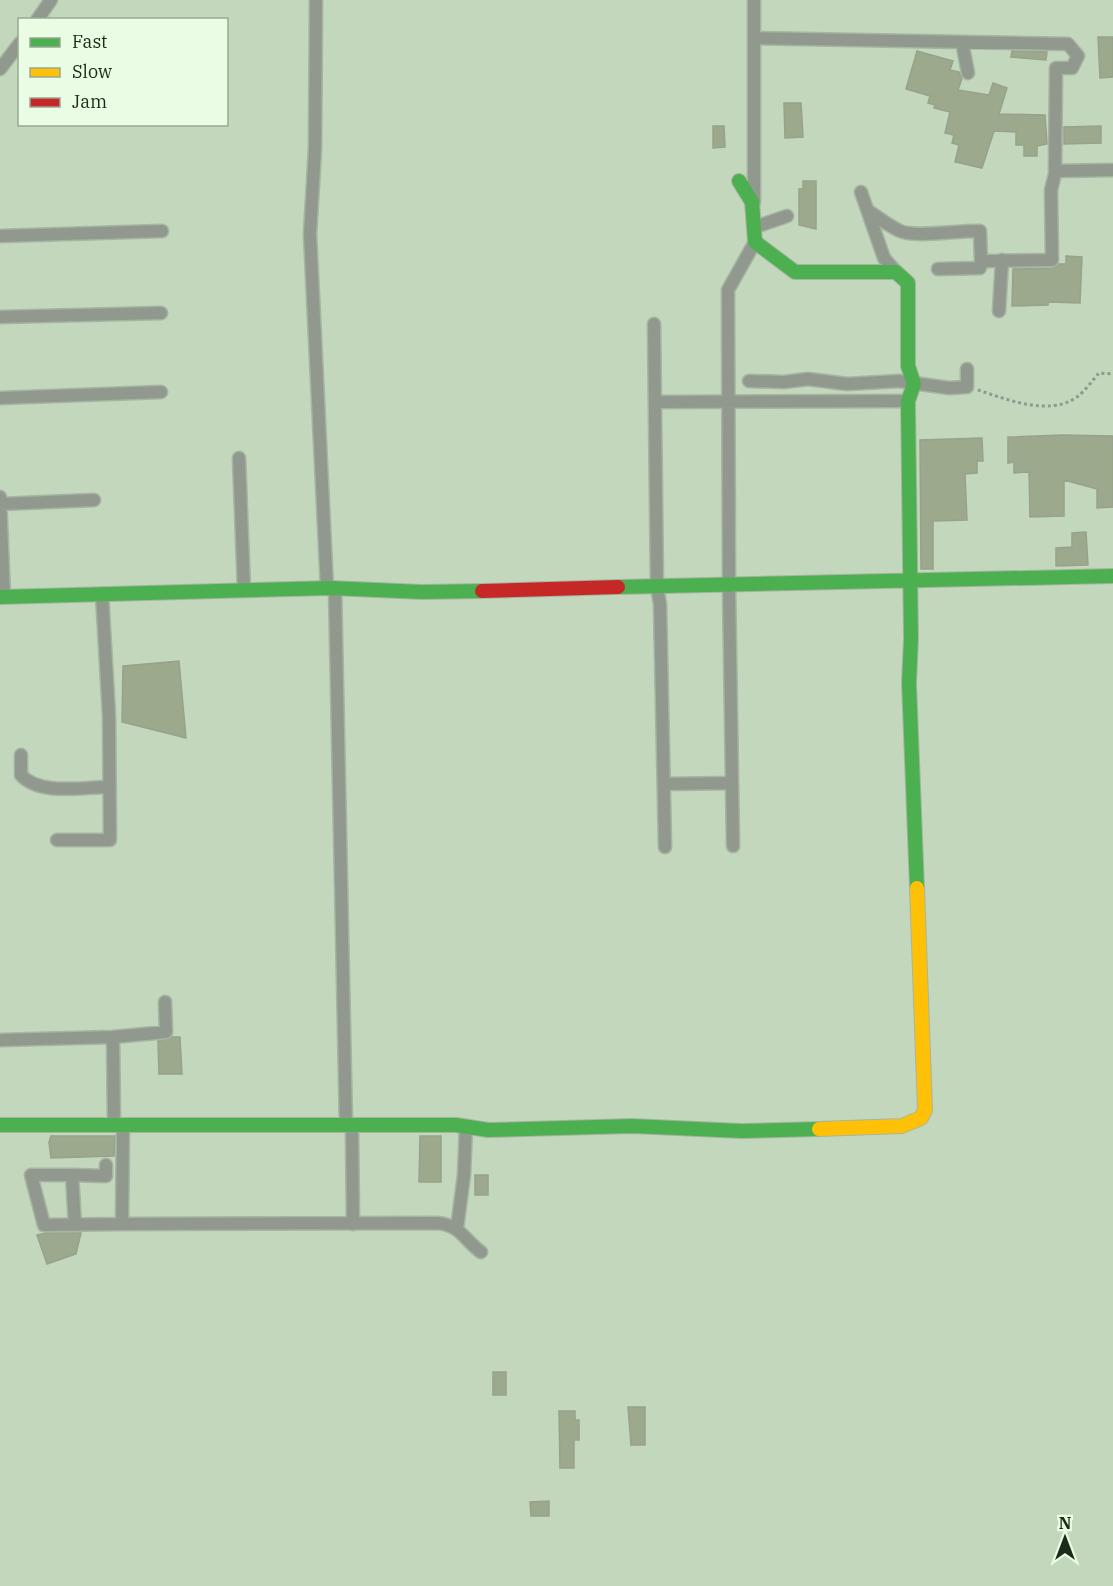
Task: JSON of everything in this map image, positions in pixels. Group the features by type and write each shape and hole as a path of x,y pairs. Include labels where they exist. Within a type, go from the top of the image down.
{"street":[{"path":"38,18 51,0"},
{"path":"316,0 315,148 310,234 331,588 353,1224"},
{"path":"734,846 729,586 728,290 755,234 754,0"},
{"path":"754,38 1068,44 1078,56 1072,68 1056,68 1055,171 1051,190 1052,260 981,261"},
{"path":"962,42 968,73"},
{"path":"0,69 18,46"},
{"path":"1055,171 1113,170"},
{"path":"740,181 754,204"},
{"path":"0,1125 466,1126 488,1130 632,1126 741,1131 902,1126 921,1118 925,1110 910,722 908,401 914,384 908,366 908,283 884,258 861,192"},
{"path":"868,211 901,231 915,234 956,230 980,231 980,268 938,269"},
{"path":"755,234 787,216"},
{"path":"0,236 162,231"},
{"path":"755,234 795,272 896,272"},
{"path":"999,311 1002,260"},
{"path":"0,317 161,313"},
{"path":"654,324 657,587 660,604 665,847"},
{"path":"749,381 784,382 808,379 847,384 899,381 967,387 967,369"},
{"path":"0,398 161,392"},
{"path":"655,402 908,401"},
{"path":"239,458 244,590"},
{"path":"94,500 1,501 2,597 331,588 422,592 1113,576"},
{"path":"57,840 110,840 109,716 102,594"},
{"path":"21,755 21,775 27,781 42,787 109,787"},
{"path":"664,784 732,783"},
{"path":"0,1040 113,1037 166,1032 165,1002"},
{"path":"113,1037 122,1224"},
{"path":"457,1228 464,1175 466,1126"},
{"path":"106,1165 106,1176 31,1175 44,1225 437,1223 457,1228 481,1252"},
{"path":"72,1175 75,1225"}],"path":[{"path":"967,387 1026,405 1045,405 1076,398 1099,373 1113,374"}],"building":[{"path":"1098,37 1113,37 1113,77 1100,78"},
{"path":"917,51 953,61 950,70 959,72 962,78 958,90 989,95 993,83 1007,88 999,114 1045,115 1047,144 1037,146 1037,156 1024,156 1024,145 1016,145 1016,132 994,131 982,168 955,162 959,145 952,143 954,135 945,133 950,112 934,108 935,105 928,103 930,96 906,89"},
{"path":"1012,51 1047,52 1046,60 1011,57"},
{"path":"784,103 801,103 803,137 785,138"},
{"path":"713,126 724,126 725,147 713,148"},
{"path":"1101,126 1101,143 1064,144 1064,127"},
{"path":"803,181 816,181 816,229 799,225 799,189 803,189"},
{"path":"1066,256 1082,257 1080,303 1048,302 1048,305 1012,306 1013,269 1053,268 1059,264 1066,264"},
{"path":"1113,436 1113,507 1097,508 1097,489 1064,480 1064,516 1030,517 1029,472 1014,473 1014,462 1008,463 1008,437"},
{"path":"982,438 983,461 977,461 977,473 965,474 967,520 933,521 933,569 921,569 920,440"},
{"path":"1086,532 1088,565 1056,566 1056,548 1072,547 1072,533"},
{"path":"179,661 186,738 122,722 123,666"},
{"path":"180,1037 182,1074 159,1074 158,1041"},
{"path":"51,1136 115,1136 114,1156 51,1158 49,1142"},
{"path":"420,1136 441,1136 441,1182 419,1182"},
{"path":"475,1175 488,1175 488,1195 475,1195"},
{"path":"81,1233 76,1254 47,1264 37,1235"},
{"path":"493,1372 506,1372 506,1395 493,1395"},
{"path":"628,1407 645,1407 645,1445 631,1445"},
{"path":"559,1411 575,1411 575,1420 579,1420 579,1440 574,1440 574,1468 560,1468"},
{"path":"549,1501 549,1516 531,1516 530,1502"}],"traffic: fast":[{"path":"739,181 752,202 755,242 795,272 896,272 908,283 908,366 914,384 908,401 911,639 909,683 917,888"},
{"path":"618,587 1113,576"},
{"path":"0,597 331,588 422,592 482,591"},
{"path":"0,1125 456,1125 488,1130 632,1126 741,1131 819,1129"}],"traffic: slow":[{"path":"819,1129 902,1126 921,1118 925,1110 917,888"}],"traffic: jam":[{"path":"482,591 618,587"}]}
